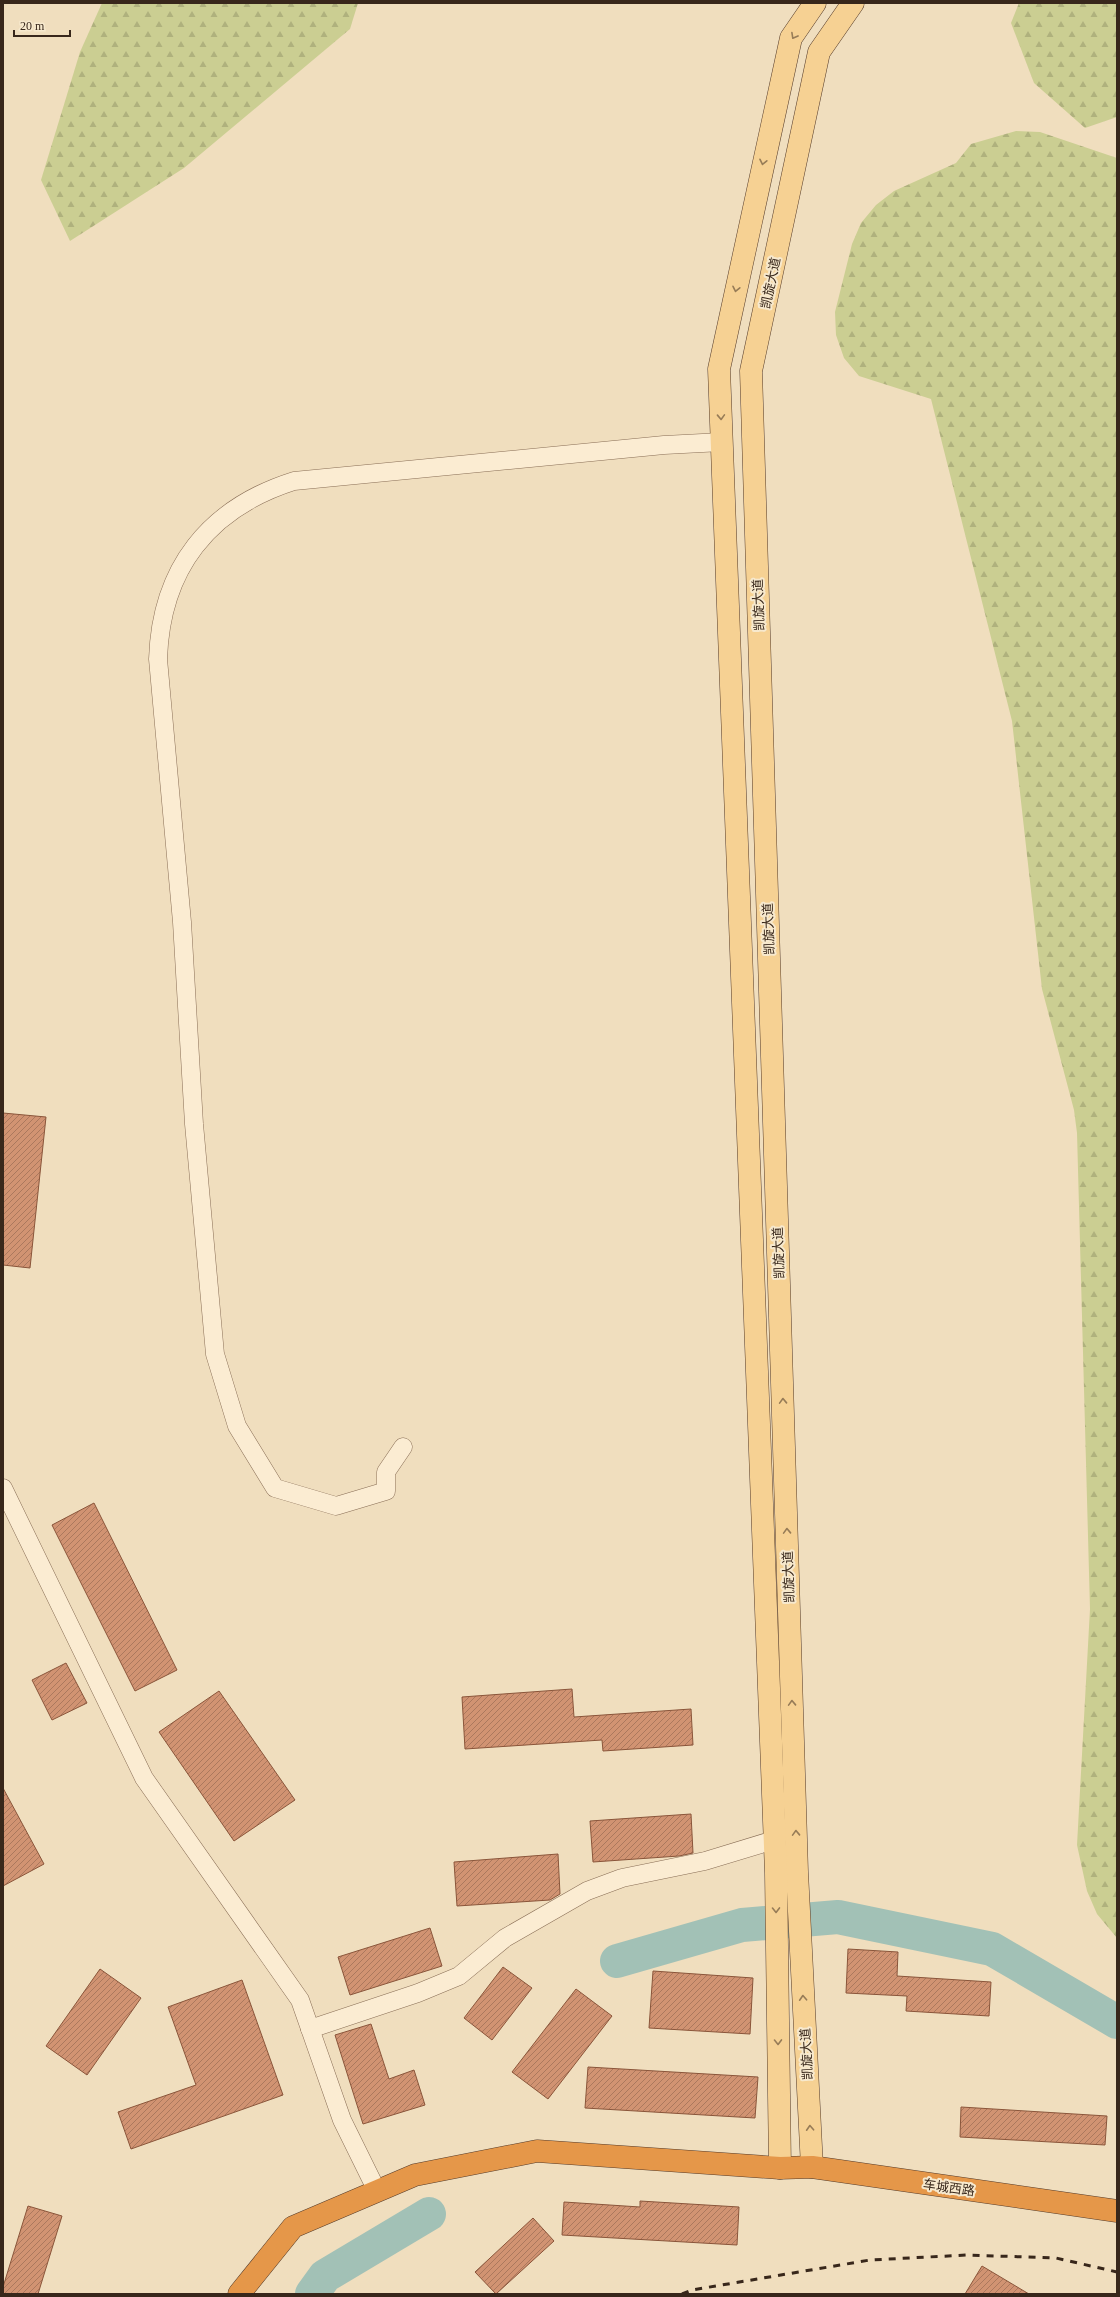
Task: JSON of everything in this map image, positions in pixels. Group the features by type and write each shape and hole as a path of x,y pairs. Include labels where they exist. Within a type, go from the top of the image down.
{"highway":[{"name":"车城西路","path":"239,2294 293,2227 415,2175 537,2151 780,2168 812,2167 1117,2211"}],"main road":[{"name":"凯旋大道","path":"780,2168 776,1873 720,369 791,38 815,3"},
{"name":"凯旋大道","path":"812,2167 797,1872 751,371 819,52 853,3"}],"street":[{"path":"403,1447 386,1472 386,1491 336,1506 275,1488 237,1426 215,1354 194,1124 182,922 158,659 158,637 167,596 186,558 214,524 252,497 294,481 664,445 722,442"},
{"path":"3,1488 144,1778 300,2000 342,2120 377,2192"},
{"path":"310,2030 418,1993 459,1976 505,1938 587,1891 622,1878 705,1861 774,1840"}],"green space":[{"path":"102,3 358,3 350,29 184,168 70,241 41,180 80,52"},
{"path":"1019,3 1117,3 1117,117 1085,128 1034,83 1011,23"},
{"path":"1016,131 1040,132 1117,158 1117,1938 1097,1914 1087,1891 1077,1845 1090,1609 1077,1133 1074,1110 1042,989 1012,721 931,399 859,376 844,358 836,335 835,312 852,244 861,223 876,205 894,191 956,163 971,144"}],"building":[{"path":"3,1113 46,1117 30,1268 3,1265"},
{"path":"94,1503 177,1670 135,1691 52,1525"},
{"path":"66,1663 87,1703 52,1720 32,1680"},
{"path":"572,1689 574,1717 691,1709 693,1745 603,1751 602,1740 465,1749 462,1697"},
{"path":"219,1691 295,1800 234,1841 159,1732"},
{"path":"3,1788 44,1864 3,1886"},
{"path":"691,1814 693,1853 679,1856 593,1862 590,1821"},
{"path":"558,1854 560,1894 550,1900 457,1906 454,1862"},
{"path":"430,1928 442,1966 350,1995 338,1957"},
{"path":"848,1949 898,1952 897,1976 991,1982 989,2016 906,2011 907,1996 846,1993"},
{"path":"503,1967 532,1988 492,2040 464,2018"},
{"path":"100,1969 141,1998 87,2075 46,2046"},
{"path":"653,1971 753,1978 750,2034 649,2028"},
{"path":"242,1980 283,2095 131,2149 118,2112 196,2085 168,2007"},
{"path":"576,1989 612,2016 548,2099 512,2072"},
{"path":"371,2024 389,2079 414,2070 425,2105 363,2124 335,2035"},
{"path":"588,2067 758,2077 755,2118 585,2108"},
{"path":"961,2107 1107,2116 1105,2145 960,2137"},
{"path":"640,2201 739,2207 737,2245 562,2235 564,2202 640,2207"},
{"path":"28,2206 62,2216 38,2294 3,2294 3,2287"},
{"path":"533,2218 554,2241 496,2294 475,2272"},
{"path":"982,2266 1029,2294 965,2294"}],"waterway":[{"path":"617,1961 742,1925 838,1917 992,1949 1117,2022"},
{"path":"312,2294 325,2276 429,2214"}],"railway":[{"path":"682,2294 692,2290 870,2260 967,2255 1056,2258 1117,2272"}]}
